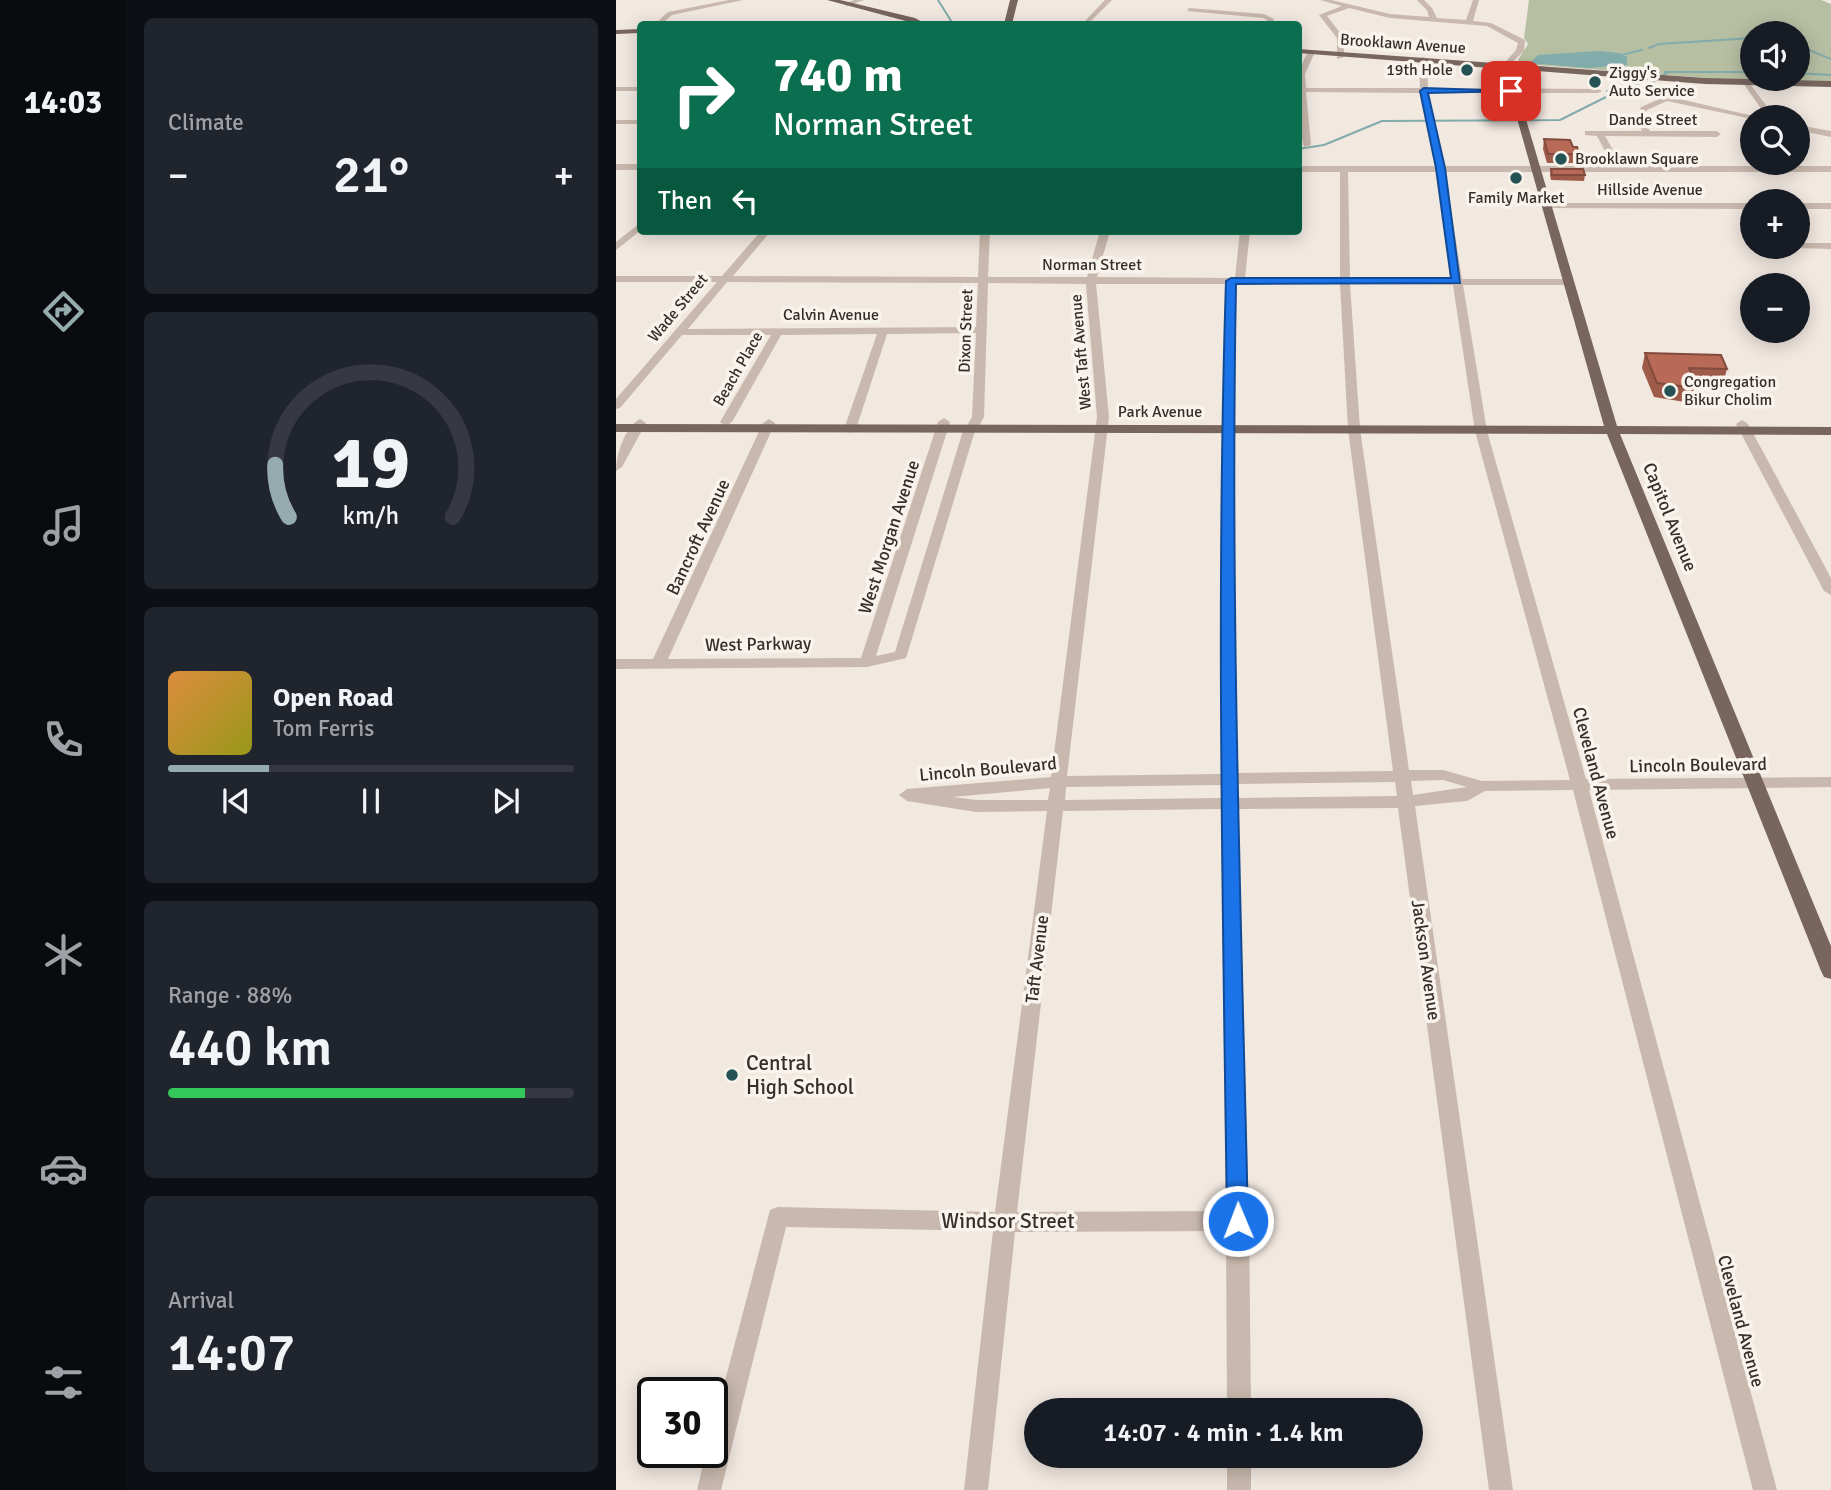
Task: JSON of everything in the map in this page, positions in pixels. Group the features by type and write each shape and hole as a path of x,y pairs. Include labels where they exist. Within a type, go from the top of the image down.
{"main road":[{"path":"831,0 911,21"},
{"path":"1008,21 1014,0"},
{"path":"616,31 637,30"},
{"name":"Brooklawn Avenue","path":"1302,52 1740,82"},
{"name":"Capitol Avenue","path":"1506,66 1511,91 1548,206 1611,427 1831,971"},
{"name":"Brooklawn Avenue","path":"1810,85 1829,86"},
{"name":"Park Avenue","path":"616,428 726,422 768,426"},
{"name":"Park Avenue","path":"616,423 638,426 1611,427 1831,431"},
{"name":"Park Avenue","path":"1744,428 1831,424"}],"street":[{"path":"662,21 670,13 740,0"},
{"path":"847,4 861,0"},
{"path":"1088,21 1108,0"},
{"path":"1198,0 1186,14 1264,16 1270,21"},
{"path":"1323,0 1347,7 1498,27 1522,42 1520,51 1506,66"},
{"path":"1420,0 1430,9 1434,20"},
{"path":"1469,22 1476,0"},
{"path":"1340,55 1343,44 1341,34 1322,15 1347,7"},
{"path":"1302,72 1310,53"},
{"name":"Cleveland Avenue","path":"1423,61 1424,91 1440,168 1481,427 1580,786 1765,1490"},
{"path":"616,89 637,89"},
{"path":"1302,90 1598,91"},
{"path":"1751,91 1762,105"},
{"path":"1648,134 1639,119 1644,109 1666,98 1740,114"},
{"path":"1302,99 1307,145"},
{"path":"616,122 637,122"},
{"path":"1810,130 1831,134"},
{"name":"Dande Street","path":"1588,133 1717,134"},
{"path":"1600,134 1619,169"},
{"path":"1302,168 1309,165 1345,169 1740,169"},
{"path":"616,167 637,167"},
{"name":"Jackson Avenue","path":"1345,169 1345,281 1354,426 1400,776 1501,1490"},
{"path":"1810,169 1831,169"},
{"name":"Hillside Avenue","path":"1548,206 1740,206"},
{"path":"1810,206 1831,206"},
{"path":"616,247 637,229"},
{"name":"Wade Street","path":"616,407 762,235"},
{"name":"Dixon Street","path":"973,426 983,330 985,235"},
{"name":"West Taft Avenue","path":"1101,426 1091,280 1104,235"},
{"path":"1239,1398 1229,778 1227,426 1236,281 1244,235"},
{"path":"1810,246 1831,246"},
{"name":"Norman Street","path":"616,279 1568,282"},
{"name":"Calvin Avenue","path":"680,332 983,330"},
{"name":"Beach Place","path":"726,422 778,331"},
{"path":"851,426 883,331"},
{"path":"616,467 638,426"},
{"name":"Bancroft Avenue","path":"658,665 768,426"},
{"name":"West Morgan Avenue","path":"867,662 943,426"},
{"name":"West Parkway","path":"616,664 867,662 901,655 973,426"},
{"name":"Taft Avenue","path":"976,1490 1005,1222 1101,426"},
{"path":"1744,428 1831,591"},
{"name":"Lincoln Boulevard","path":"1482,786 1468,795 1404,802 976,806 907,795 1060,782 1229,778 1443,775 1482,786 1831,782"},
{"name":"Windsor Street","path":"709,1490 778,1217 1005,1222 1238,1221"},
{"path":"1239,1468 1239,1490"}],"green space":[{"path":"1529,0 1821,0 1831,4 1831,82 1810,82 1810,21 1740,21 1740,81 1523,64 1518,60 1528,44 1524,38"}],"water":[{"path":"1598,51 1619,53 1627,57 1627,65 1587,68 1530,63 1538,55"}],"building":[{"path":"1544,139 1570,140 1573,147 1577,147 1579,154 1548,154"},
{"path":"1551,169 1583,169 1585,175 1552,175"},
{"path":"1645,353 1721,355 1727,369 1689,368 1695,383 1687,383 1688,387 1657,383"}],"waterway":[{"path":"938,0 951,21"},
{"path":"1649,48 1659,44 1740,39"},
{"path":"1621,55 1642,50"},
{"path":"1810,50 1831,59"},
{"path":"1302,148 1324,145 1382,121 1560,120 1612,94 1643,89 1668,72"},
{"path":"1668,72 1740,72"},
{"path":"1810,74 1831,75"},
{"path":"1607,91 1632,87 1651,77"}],"place":[{"name":"19th Hole","path":"1467,70"},
{"name":"Ziggy's Auto Service","path":"1595,82"},
{"name":"Brooklawn Square","path":"1561,159"},
{"name":"Family Market","path":"1516,178"},
{"name":"Congregation Bikur Cholim","path":"1670,391"},
{"name":"Central High School","path":"732,1075"}],"route":[{"path":"1238,1221 1229,778 1227,422 1231,281 1456,281 1440,168 1424,91 1511,91"}]}
